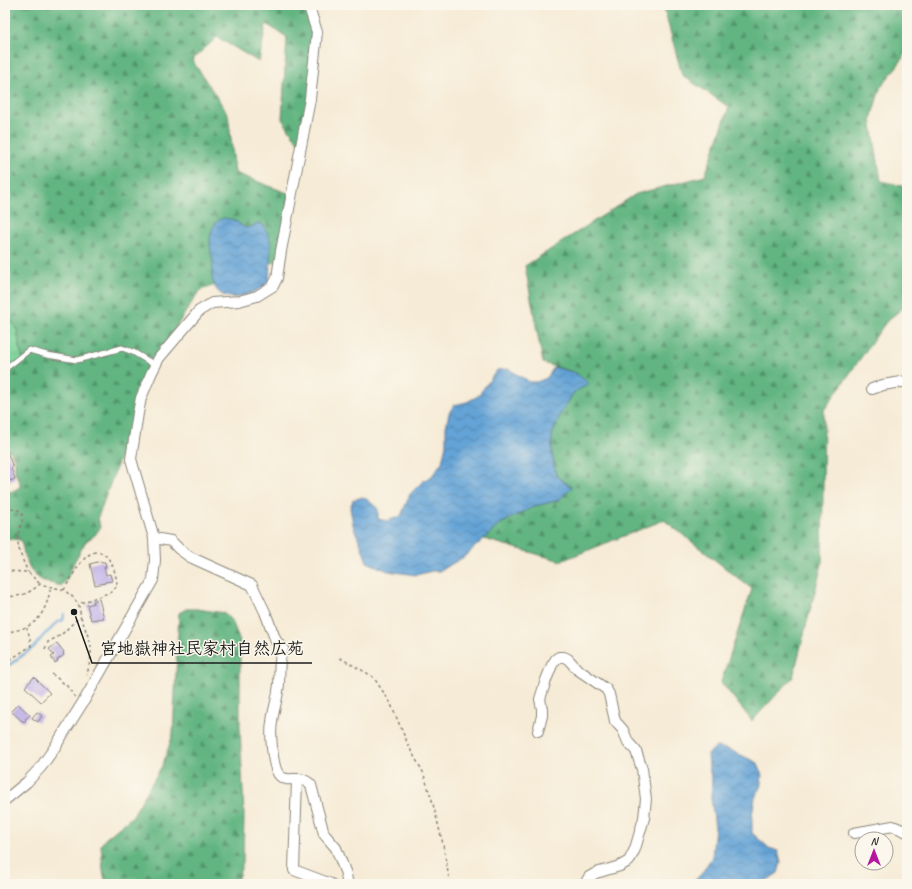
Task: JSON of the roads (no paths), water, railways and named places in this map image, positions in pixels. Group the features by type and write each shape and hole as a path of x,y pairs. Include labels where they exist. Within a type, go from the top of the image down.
{"street":[{"path":"5,800 27,782 41,767 53,750 85,700 153,580 155,560 154,538 131,459 141,398 156,365 199,310 212,303 238,301 257,296 273,286 277,278 280,251 310,99 317,32 310,10 310,5"},
{"path":"872,388 907,381"},
{"path":"154,538 171,541 190,557 252,585 276,640 283,648 280,655 279,690 271,723 275,768 279,775 286,779 302,779 311,785 324,834 336,848 346,874 345,883"},
{"path":"538,731 542,716 540,699 546,680 556,659 559,657 564,657 568,659 577,669 606,689 609,694 615,721 623,730 628,742 636,751 642,769 646,799 644,818 635,849 629,861 620,866 596,873 589,878 585,884"},
{"path":"297,779 294,870 331,884"},
{"path":"865,831 893,826 907,832"}],"lane":[{"path":"5,369 29,350 47,355 77,360 122,348 133,352 156,365"}],"water":[{"path":"224,218 234,220 245,228 260,223 263,225 269,236 271,245 269,281 259,290 240,297 228,297 223,295 213,283 213,260 210,244 211,234 216,222"},
{"path":"554,367 576,373 589,384 574,392 561,413 552,435 552,454 556,476 572,487 559,500 535,506 500,524 464,557 439,571 416,575 388,571 367,562 354,529 350,508 353,500 363,497 369,501 378,509 378,519 387,521 401,516 410,494 423,481 432,476 442,462 446,445 446,427 449,413 454,405 467,402 478,396 497,370 509,369 530,382 537,382 547,378"},
{"path":"716,747 730,750 758,763 762,775 761,785 755,798 752,815 752,833 769,848 778,851 781,863 778,873 757,884 691,884 702,873 712,857 715,827 711,799 712,780 709,769 708,754"}],"waterway":[{"path":"5,668 34,647 56,623 63,620 64,614"}],"place":[{"name":"宮地嶽神社民家村自然広苑","path":"74,612"}]}
